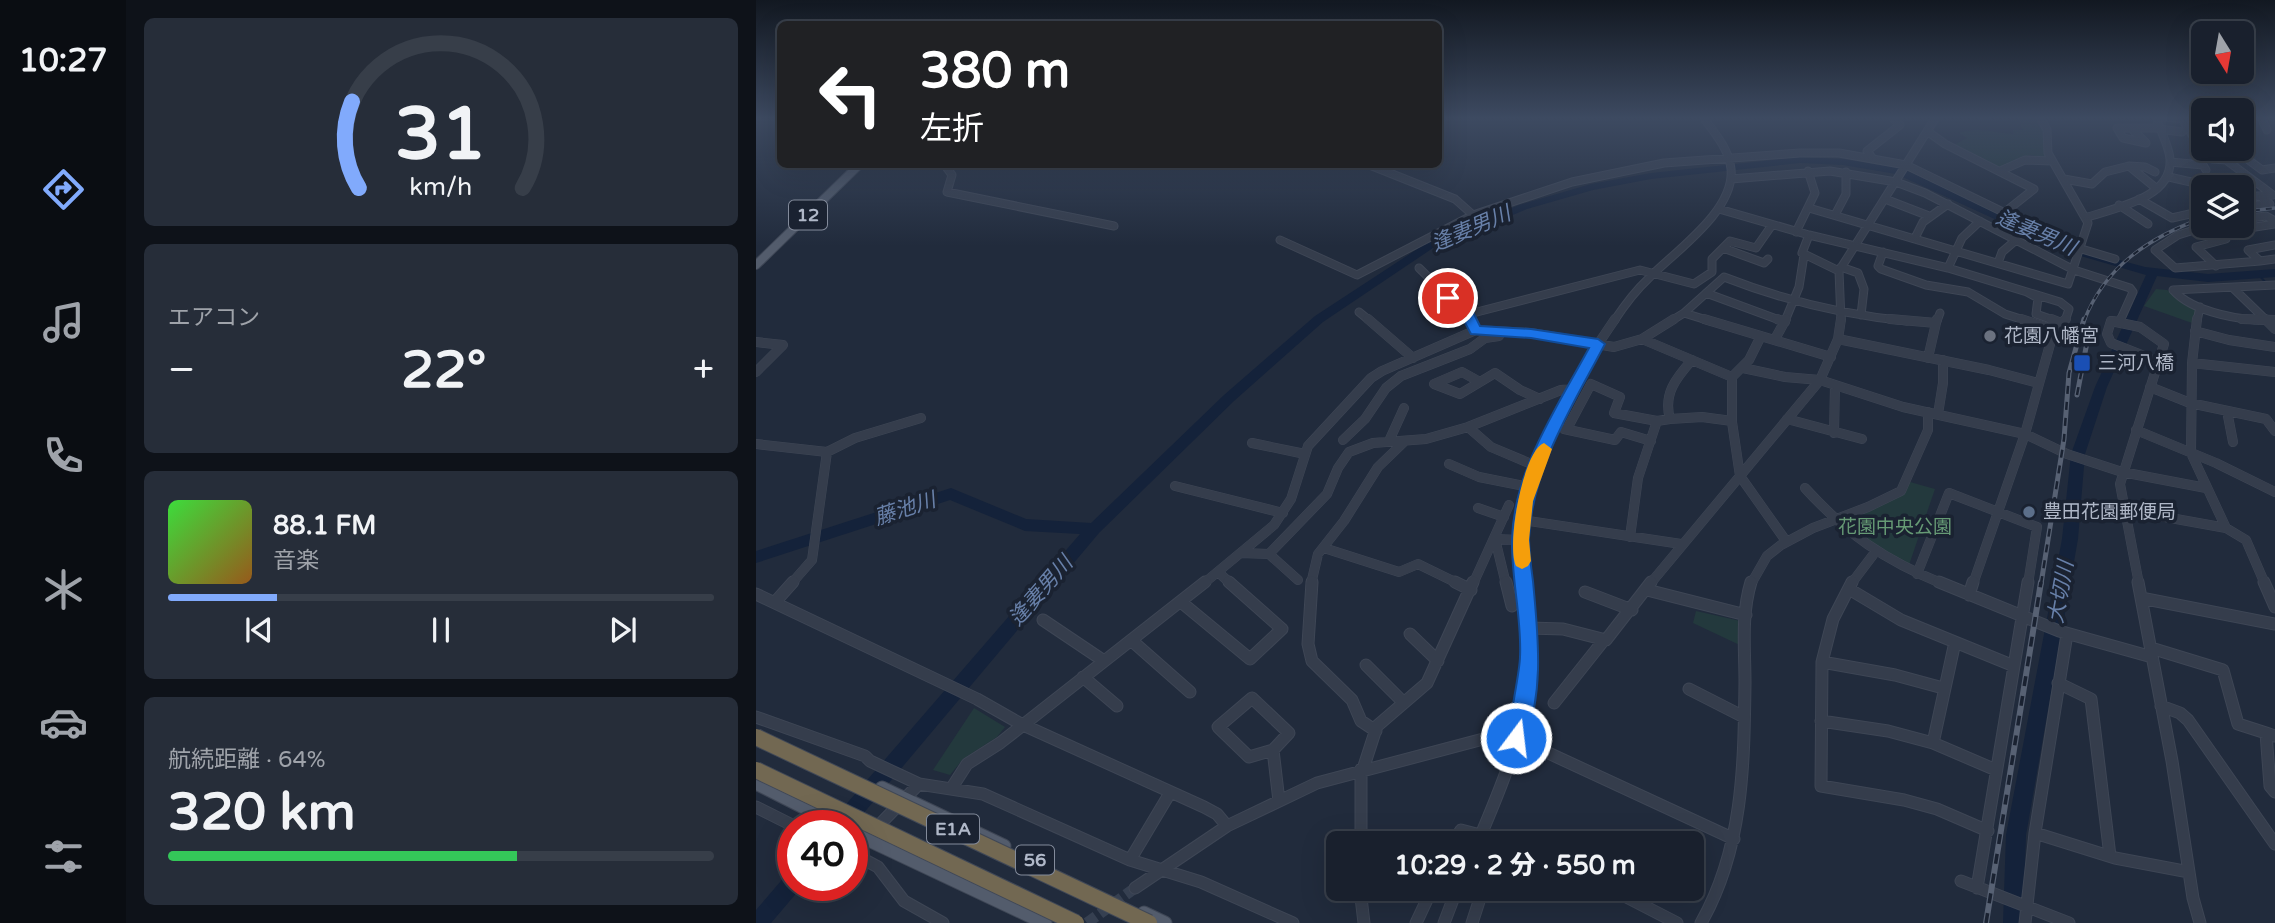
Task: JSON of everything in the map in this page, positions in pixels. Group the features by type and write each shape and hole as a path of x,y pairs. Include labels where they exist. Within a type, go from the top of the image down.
{"highway":[{"name":"E1A","path":"756,737 1149,923"},
{"name":"E1A","path":"756,770 1076,923"}],"main road":[{"name":"12","path":"756,265 856,168"},
{"name":"56","path":"756,729 1164,923"},
{"path":"756,783 809,810"},
{"path":"868,839 1045,923"}],"street":[{"path":"1280,240 1357,275 1473,215 1534,193 1664,163 1702,160"},
{"path":"1488,831 1527,692 1529,628 1520,540 1528,487 1572,390 1598,344 1636,292 1719,209 1731,177 1729,160"},
{"path":"1878,160 1906,166 2081,249 2115,259"},
{"path":"1554,704 1604,640 1629,614 1681,544 1820,380 1838,339 1842,312 1840,269 1910,160"},
{"path":"1978,160 2034,189 2005,212"},
{"path":"2000,171 2019,160"},
{"path":"1809,208 2068,284 2088,223 2064,179 2052,161 2048,160"},
{"path":"2227,161 2246,175"},
{"path":"2250,161 2262,170 2275,168"},
{"path":"2085,218 2139,199 2157,189 2169,177 2170,162 2203,164 2206,170"},
{"path":"2064,179 2092,184 2105,172 2129,166 2145,166 2155,172"},
{"path":"2129,166 2157,189"},
{"path":"947,168 952,175 947,192 1114,226"},
{"path":"1377,168 1455,199 1473,215"},
{"path":"1731,177 1808,171 1846,172 1897,180 2016,240 2132,290 2120,322"},
{"path":"1796,232 1815,193 1813,178 1808,171"},
{"path":"1835,215 1846,194 1846,172"},
{"path":"2169,177 2191,182"},
{"path":"2254,181 2274,194"},
{"path":"2254,196 2274,194"},
{"path":"2258,205 2270,204 2260,196"},
{"path":"1885,199 1929,216"},
{"path":"2139,199 2172,218 2191,214"},
{"path":"1915,239 1929,216 1948,205"},
{"path":"2119,205 2147,224"},
{"path":"1719,209 1796,232 1948,268 2068,307"},
{"path":"1948,268 1967,231 1980,221"},
{"path":"2254,227 2275,222"},
{"path":"1712,272 1712,259 1732,240 1756,248 1772,225"},
{"path":"2191,231 2178,235 2155,250 2175,268 2275,259"},
{"path":"1776,339 1796,301 1805,263 1802,253 1809,235"},
{"path":"2216,266 2196,247 2225,238"},
{"path":"1998,263 2002,252 2016,240"},
{"path":"2260,261 2248,250 2275,245"},
{"path":"1723,248 1764,263 1768,259"},
{"path":"1883,252 1878,267 1881,269 1926,285 1968,292 2005,314 2053,330 2025,434 1969,595"},
{"path":"1804,255 1858,273 1864,289 1861,315"},
{"path":"1419,268 1468,316 1476,330"},
{"path":"1468,316 1640,270 1694,284 1712,272"},
{"path":"1712,272 1796,301 1842,312 1898,321 1936,323"},
{"path":"1968,292 1971,275"},
{"path":"951,789 967,764 1000,743 1181,602 1274,524 1291,499 1308,446 1371,378 1476,330 1521,333 1614,347 1642,340 1684,313 1724,277"},
{"path":"2272,321 2257,322 2200,307 2172,291 2275,285"},
{"path":"2234,289 2272,321 2275,329"},
{"path":"1706,293 1785,322"},
{"path":"2041,298 2036,314 2051,320 2065,322 2068,307"},
{"path":"2051,320 2053,309 2068,307"},
{"path":"2200,307 2192,363 2191,453 2225,527"},
{"path":"1359,312 1413,358"},
{"path":"1684,313 1760,338 1776,339 1831,357"},
{"path":"1928,358 1940,313"},
{"path":"2156,367 2148,358 2107,339 2111,321 2157,336 2164,344 2120,484 2200,923"},
{"path":"2195,331 2229,340 2275,346"},
{"path":"1343,440 1365,419 1386,388 1401,376 1470,349 1485,338 1521,333"},
{"path":"1732,377 1755,353 1760,338"},
{"path":"1838,339 1996,370 2038,383"},
{"path":"1642,340 1732,377"},
{"path":"756,342 783,345 756,372"},
{"path":"2148,358 2161,356"},
{"path":"1670,419 1667,410 1669,387 1692,360"},
{"path":"1701,923 1726,875 1734,839 1744,718 1746,615 1753,574 1767,556 1786,541 1836,522 1901,491 1928,430 1943,383 1943,360"},
{"path":"2192,363 2275,372"},
{"path":"1743,368 1785,377 1820,380 1903,407 2025,434 2067,454 2122,472 2206,488"},
{"path":"1480,382 1462,372 1434,384 1461,394 1495,373 1520,390 1540,399"},
{"path":"1732,377 1732,421 1740,475 1786,541"},
{"path":"1567,429 1591,384 1620,397 1614,413 1657,421 1702,418 1732,421"},
{"path":"1834,433 1835,385"},
{"path":"2150,387 2190,403 2271,419 2275,431"},
{"path":"1269,554 1327,494 1338,468 1349,452 1373,443 1426,439 1468,427 1561,390 1572,390"},
{"path":"1389,441 1404,408"},
{"path":"2227,411 2233,442"},
{"path":"756,444 827,452 855,438 921,418"},
{"path":"1787,419 1862,439"},
{"path":"1630,537 1638,478 1657,421"},
{"path":"1555,426 1615,440 1621,432 1651,440"},
{"path":"1468,427 1491,447 1536,466"},
{"path":"2136,430 2275,492"},
{"path":"1376,731 1361,720 1359,709 1344,691 1321,675 1308,650 1313,561 1392,448 1407,440"},
{"path":"1252,443 1305,454"},
{"path":"776,601 812,560 827,452"},
{"path":"1449,464 1479,477 1528,487"},
{"path":"2259,483 2275,481"},
{"path":"1175,486 1283,513"},
{"path":"1805,488 1836,522 1876,551 1917,574 2058,630 2224,670 2238,724 2271,734 2270,786 2275,792"},
{"path":"1917,574 1949,493 2038,527 1977,888"},
{"path":"1509,505 1495,539 1512,606"},
{"path":"2124,505 2154,515 2225,527 2242,536 2275,607"},
{"path":"1478,508 1504,517"},
{"path":"1522,520 1681,544"},
{"path":"1361,831 1362,769 1377,726 1424,687 1471,590 1490,541 1520,540"},
{"path":"1324,548 1399,572 1418,564 1471,590"},
{"path":"1876,551 1849,589 1828,626 1822,645 1821,786 1904,800 1937,809 1988,831"},
{"path":"1241,553 1269,554 1298,580"},
{"path":"1181,602 1250,659 1282,628 1218,572"},
{"path":"1849,589 1901,620 2014,666"},
{"path":"1647,590 1746,615"},
{"path":"1585,592 1629,614"},
{"path":"756,594 776,601 977,699 1021,724 1204,807 1217,814 1227,826"},
{"path":"2141,598 2275,624"},
{"path":"1044,620 1104,660"},
{"path":"1529,628 1558,628 1590,639 1604,640"},
{"path":"2025,923 2023,906 2058,683 2058,630"},
{"path":"1410,634 1438,661"},
{"path":"1131,640 1190,692"},
{"path":"1933,743 1955,642"},
{"path":"1822,662 1895,674 1943,688"},
{"path":"1366,665 1405,703"},
{"path":"1083,677 1118,706"},
{"path":"2058,683 2091,699 2110,856"},
{"path":"1689,688 1744,718"},
{"path":"1252,698 1289,733 1273,750 1249,757 1218,727 1252,698"},
{"path":"2161,706 2180,713 2189,720 2275,844"},
{"path":"756,718 865,756 870,761 919,784 983,794 1130,860 1201,882 1293,923"},
{"path":"1821,721 1888,731 1933,743 1996,770"},
{"path":"1135,888 1157,870 1227,826 1317,783 1487,738 1516,738 1734,839"},
{"path":"1273,750 1279,801"},
{"path":"868,830 919,784"},
{"path":"1130,860 1170,793"},
{"path":"756,807 777,818"},
{"path":"2035,833 2110,856 2189,872"},
{"path":"868,862 878,867 904,901 943,923"},
{"path":"1961,881 2004,900 2069,923"},
{"path":"1361,901 1364,923"},
{"path":"1416,923 1426,901"},
{"path":"1444,923 1452,901"},
{"path":"1472,923 1479,901"},
{"path":"1634,901 1677,923"}],"green space":[{"path":"1981,160 2018,160 1998,168"},
{"path":"2156,289 2167,290 2197,307 2192,323 2144,306"},
{"name":"花園中央公園","path":"1910,482 1935,489 1909,565 1875,545 1846,523 1899,496"},
{"path":"1696,611 1745,622 1746,648 1693,623"},
{"path":"974,708 1005,727 997,737 963,759 950,775 933,770"}],"waterway":[{"name":"逢妻男川","path":"1094,529 1229,398 1319,319 1429,246 1523,207 1591,187 1651,176 1799,160"},
{"name":"逢妻男川","path":"1802,160 1843,162 1899,171 2071,250 2145,271 2208,278 2275,273"},
{"name":"大切川","path":"2013,923 2016,835 2070,539 2078,454 2101,387 2153,273"},
{"path":"2259,275 2266,283"},
{"name":"藤池川","path":"756,557 951,494 1025,525 1094,529"},
{"name":"逢妻男川","path":"854,810 1094,529"},
{"name":"逢妻男川","path":"758,923 777,901"}],"tunnel":[{"path":"1087,923 1135,888"}],"railway":[{"path":"2254,211 2275,208"},
{"path":"2084,321 2104,284 2117,269 2148,244 2191,223"},
{"path":"2041,584 2064,439 2069,373 2084,319"},
{"path":"2077,395 2088,337"},
{"path":"1986,923 2041,582"}],"slow traffic":[{"path":"1522,561 1520,540 1525,501 1544,449"}],"place":[{"name":"花園八幡宮","path":"1990,336"},
{"name":"三河八橋","path":"2082,363"},
{"name":"豊田花園郵便局","path":"2029,512"}],"route":[{"path":"1448,298 1468,316 1476,330 1531,333 1598,344 1572,390 1536,466 1525,501 1520,540 1530,656 1525,707 1516,738"}]}
